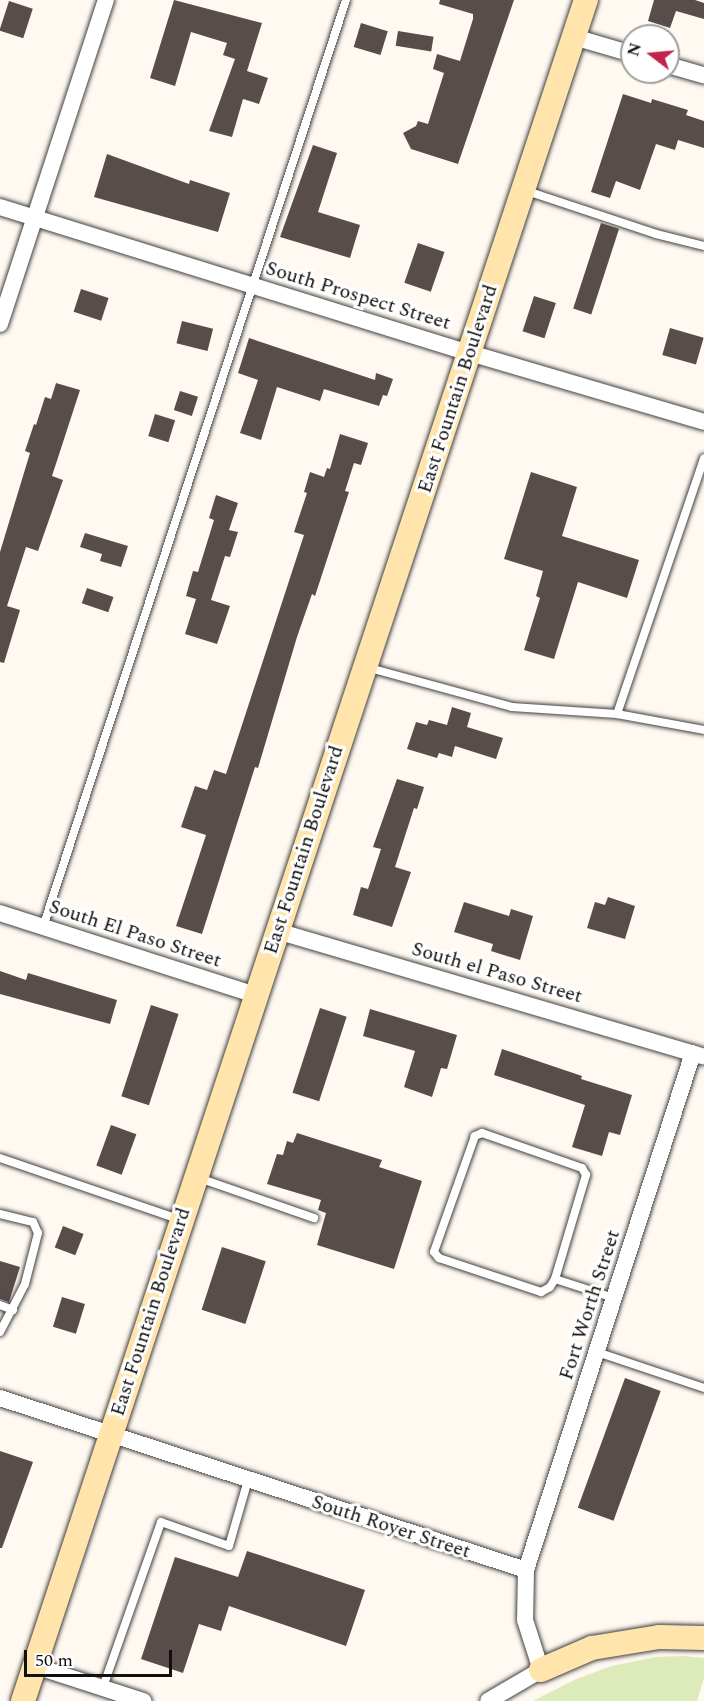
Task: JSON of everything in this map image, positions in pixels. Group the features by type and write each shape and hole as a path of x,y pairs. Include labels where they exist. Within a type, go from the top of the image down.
{"main road":[{"name":"East Fountain Boulevard","path":"23,1701 586,0"},
{"path":"541,1670 592,1648 659,1637 704,1638"}],"street":[{"path":"0,324 106,0"},
{"path":"574,37 620,50"},
{"path":"680,68 704,75"},
{"name":"South Prospect Street","path":"0,207 470,353 704,422"},
{"name":"South El Paso Street","path":"0,913 256,995"},
{"name":"South el Paso Street","path":"278,931 699,1054"},
{"name":"Fort Worth Street","path":"526,1570 614,1298 699,1054"},
{"name":"South Royer Street","path":"0,1398 110,1436 526,1570"},
{"path":"488,1701 541,1670 525,1620 526,1570"},
{"path":"35,1665 143,1701"}],"lane":[{"path":"44,927 345,0"},
{"path":"524,189 656,234 704,246"},
{"path":"617,714 704,458"},
{"path":"366,666 512,707 617,714 704,730"},
{"path":"482,1133 582,1168 586,1175 555,1279 550,1287 541,1292 439,1258 434,1252 475,1136 482,1133"},
{"path":"0,1158 182,1220"},
{"path":"196,1177 314,1218"},
{"path":"0,1214 33,1222 38,1233 25,1284 0,1332"},
{"path":"555,1279 614,1298"},
{"path":"0,1305 13,1310"},
{"path":"597,1352 704,1388"},
{"path":"102,1687 161,1522 229,1546 248,1480"}],"green space":[{"path":"656,1657 704,1658 704,1678 697,1701 533,1701 574,1680 611,1666"}],"building":[{"path":"174,0 262,23 247,71 268,78 259,104 243,99 232,137 209,131 235,59 223,55 227,43 191,32 175,86 150,78"},
{"path":"440,0 514,0 458,164 411,149 403,133 416,126 418,121 428,124 444,73 433,69 437,54 460,61 473,19 473,14 439,4"},
{"path":"654,0 695,0 704,3 704,19 676,11 671,24 648,21"},
{"path":"9,1 33,9 23,38 0,31"},
{"path":"361,23 388,31 380,55 354,47"},
{"path":"398,31 434,37 431,51 396,46"},
{"path":"623,94 651,103 652,99 688,110 686,115 704,121 704,148 678,140 675,150 656,144 640,190 616,181 610,198 591,192"},
{"path":"313,145 337,153 318,212 360,225 350,258 280,237"},
{"path":"107,154 189,184 190,180 230,193 218,232 94,197"},
{"path":"601,223 619,229 591,314 573,309"},
{"path":"418,243 444,252 431,292 404,283"},
{"path":"81,289 109,298 101,321 74,312"},
{"path":"534,296 556,303 544,338 523,331"},
{"path":"182,321 213,329 207,351 176,343"},
{"path":"670,328 704,338 696,365 662,355"},
{"path":"249,338 375,380 376,373 393,379 387,396 383,395 379,406 324,389 320,401 277,387 261,440 240,433 258,380 238,373"},
{"path":"56,383 80,390 52,476 63,480 38,551 26,547 7,606 20,610 4,663 0,662 0,552 30,453 25,451 45,397 51,399"},
{"path":"180,391 198,397 192,416 174,410"},
{"path":"155,414 175,420 168,442 148,436"},
{"path":"340,434 368,443 361,465 354,463 345,491 349,492 315,596 312,594 297,637 258,768 255,767 202,934 176,926 206,835 181,827 195,786 207,790 214,770 226,774 304,535 294,532 307,493 304,492 310,472 324,477 327,468 330,469"},
{"path":"531,472 577,487 562,536 639,560 627,598 578,582 554,659 524,650 540,598 536,596 543,571 504,559"},
{"path":"216,495 238,503 229,530 238,532 230,557 225,556 211,600 230,606 217,644 185,634 196,599 186,596 193,571 198,572 214,520 209,518"},
{"path":"85,533 128,546 121,567 100,561 102,554 80,547"},
{"path":"87,588 113,597 108,612 82,603"},
{"path":"452,707 471,713 467,727 503,738 496,759 455,746 452,757 439,753 437,758 407,749 416,722 427,725 429,720 447,725"},
{"path":"397,779 424,787 417,809 414,808 395,867 411,872 392,927 353,915 361,887 368,889 381,849 373,847"},
{"path":"608,897 635,906 625,939 587,928 595,902 605,905"},
{"path":"464,902 509,916 511,909 533,916 520,960 491,951 493,944 454,932"},
{"path":"0,971 26,980 28,973 117,1000 110,1024 0,994"},
{"path":"151,1005 179,1014 149,1105 121,1096"},
{"path":"320,1008 347,1017 319,1101 292,1093"},
{"path":"370,1009 457,1035 447,1069 441,1068 432,1097 404,1087 415,1051 363,1036"},
{"path":"502,1049 582,1076 581,1079 632,1095 620,1135 609,1132 602,1156 572,1147 585,1105 494,1075"},
{"path":"111,1125 136,1134 122,1175 96,1165"},
{"path":"297,1133 382,1160 379,1167 422,1181 394,1269 317,1245 326,1213 318,1210 321,1200 267,1184 277,1154 283,1155 287,1141 293,1143"},
{"path":"63,1226 84,1234 75,1255 55,1247"},
{"path":"222,1247 266,1261 245,1324 202,1310"},
{"path":"0,1261 20,1267 9,1302 0,1299"},
{"path":"62,1297 85,1304 76,1334 53,1327"},
{"path":"625,1378 661,1391 614,1521 578,1508"},
{"path":"0,1451 33,1462 2,1548 0,1548"},
{"path":"247,1551 365,1590 346,1646 229,1606 221,1631 199,1624 183,1673 141,1659 175,1557 238,1577"}]}
